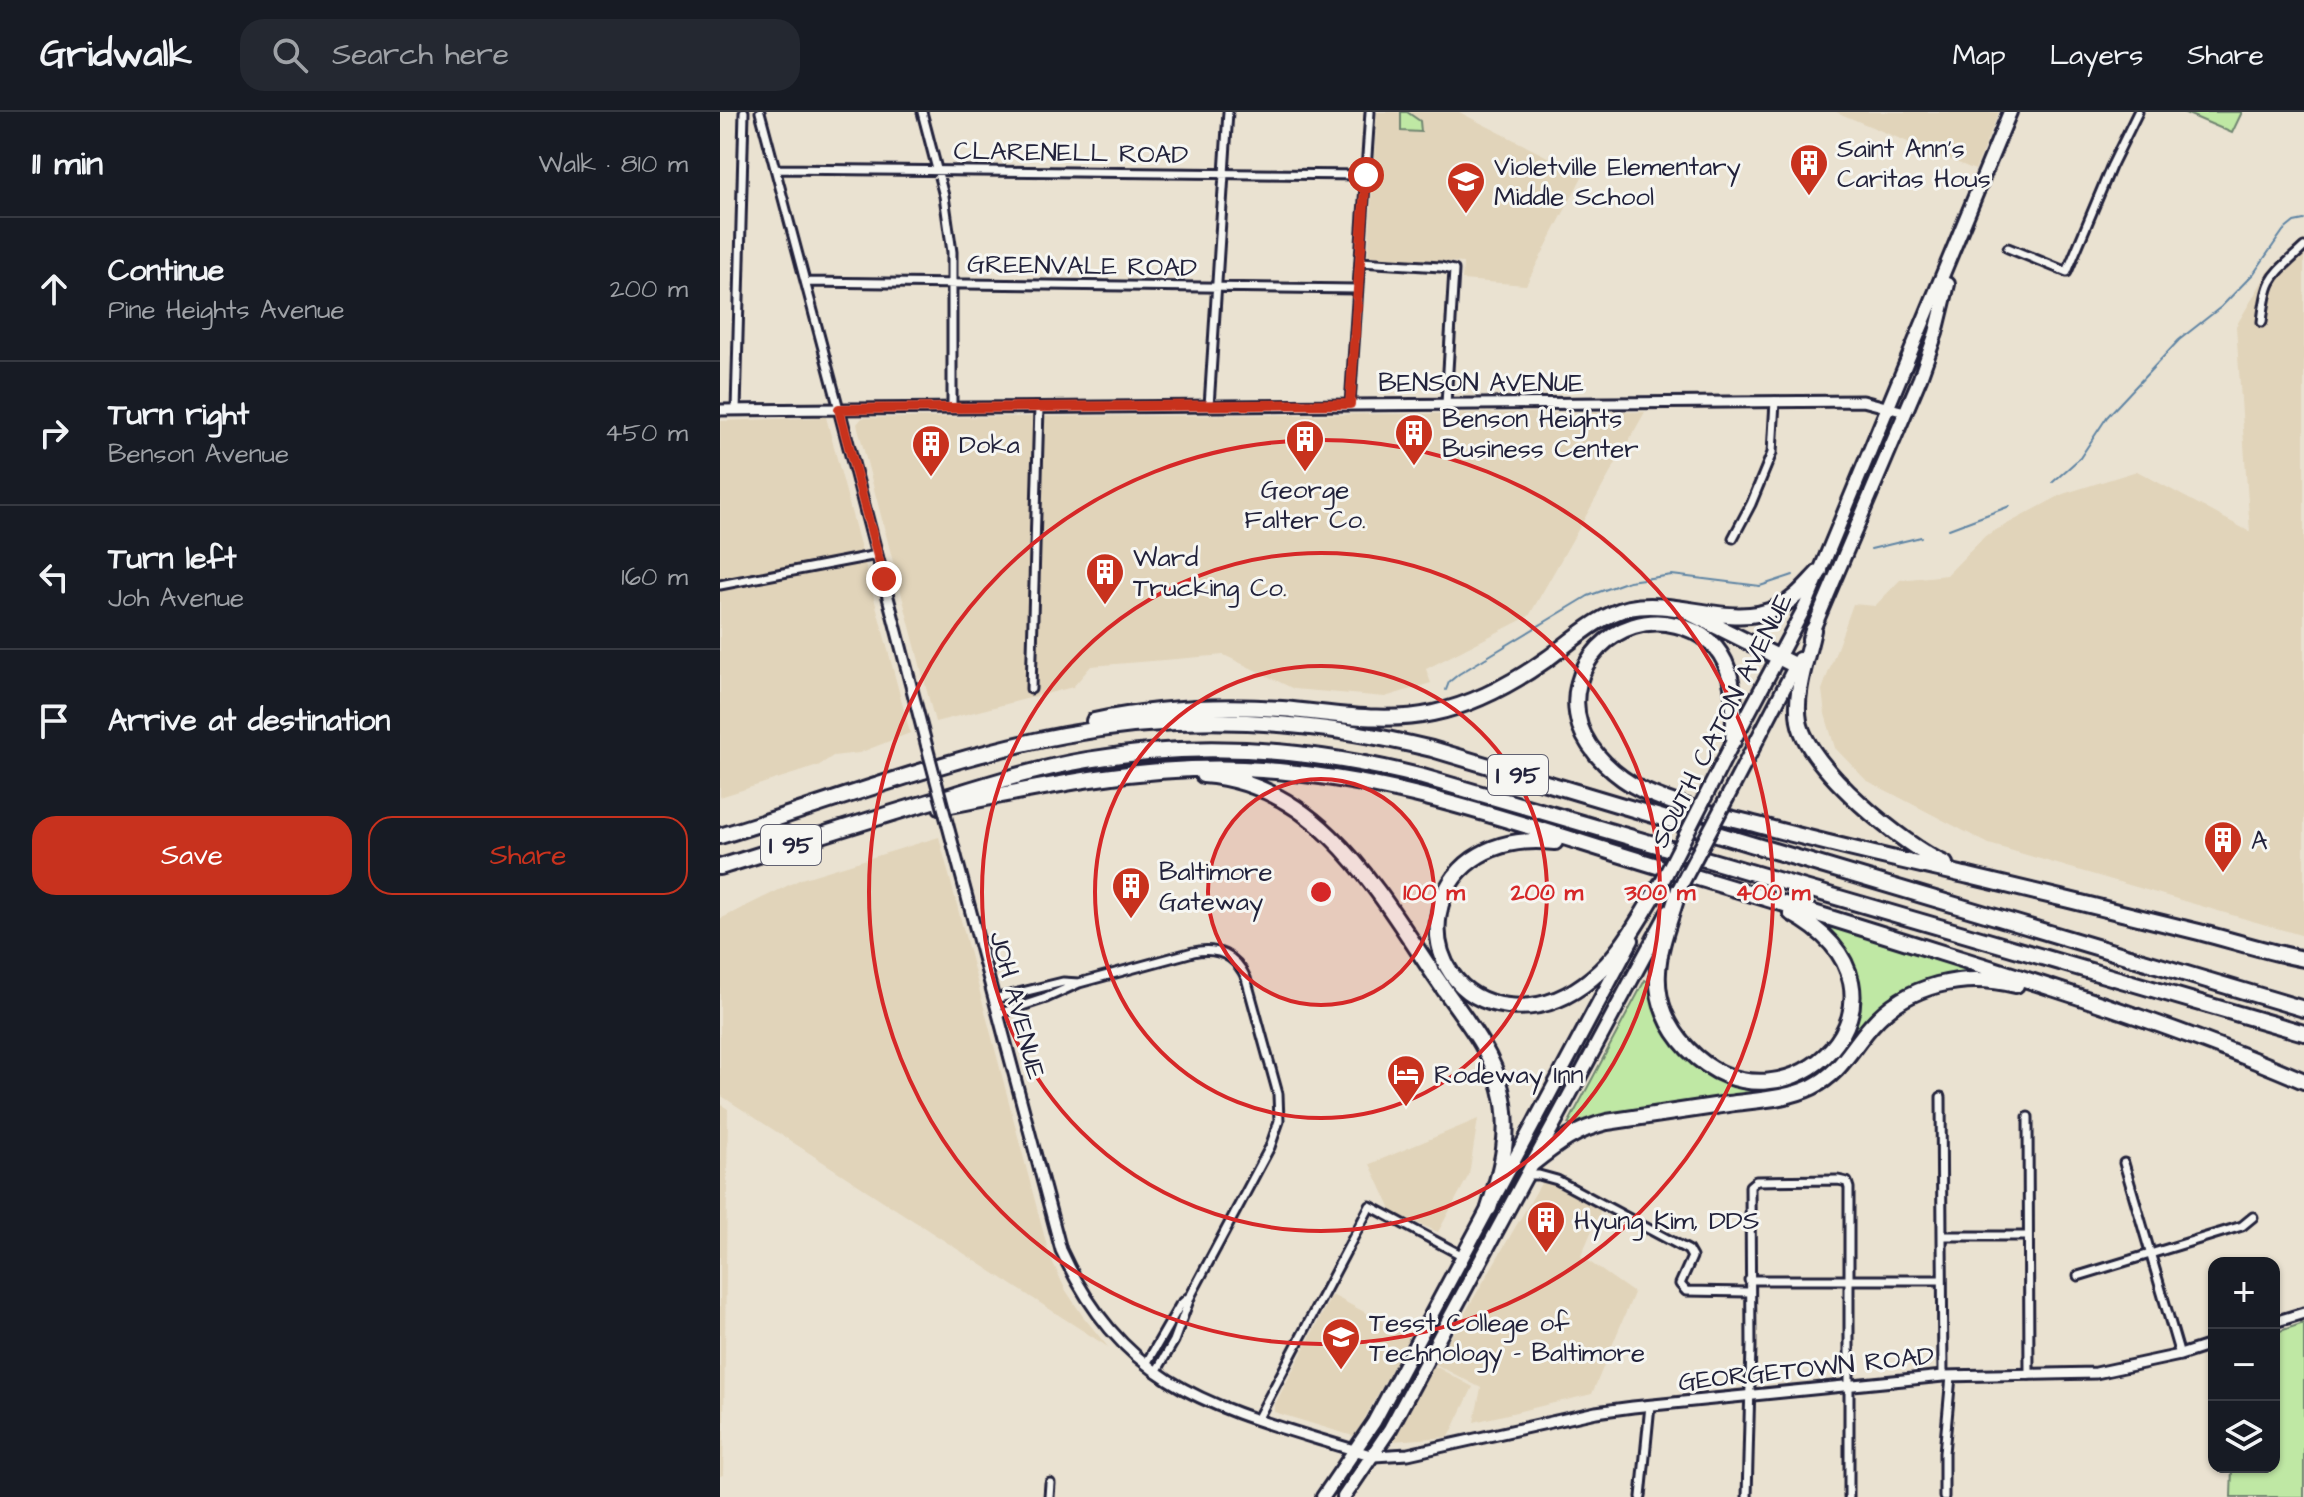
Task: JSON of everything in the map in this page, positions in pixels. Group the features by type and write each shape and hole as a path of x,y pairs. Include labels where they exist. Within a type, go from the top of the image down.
{"highway":[{"path":"910,777 1043,733 1138,713 1225,707 1368,718 1428,714 1451,709 1495,692 1611,615 1645,606 1675,606 1733,615 1766,612 1791,600 1820,571"},
{"path":"1675,606 1796,666"},
{"path":"1733,742 1736,699 1732,678 1722,657 1703,638 1691,631 1660,623 1630,627 1606,640 1592,655 1580,680 1578,703 1581,726 1587,741 1610,769 1640,790 1774,830 2304,959"},
{"path":"1813,630 1798,710 1806,743 1820,762 1879,821 1914,849 1952,867 2014,887"},
{"name":"I 95","path":"720,836 1030,742 1140,724 1252,722 1350,732 1472,761 2304,1009"},
{"name":"I 95","path":"720,867 1026,773 1101,757 1169,750 1221,749 1330,758 1423,777 2304,1033"},
{"path":"862,823 1087,779 1138,773 1246,769 1352,780 1431,799 1743,891 2015,976 2172,1029 2304,1081"},
{"path":"1138,773 1209,775 1258,789 1286,803 1327,832 1363,870 1481,1045 1501,1087 1507,1137 1489,1208"},
{"path":"1599,849 1551,841 1508,843 1471,858 1457,871 1440,905 1439,941 1444,958 1469,991 1485,1001 1521,1008 1537,1007 1571,993 1595,976 1609,960 1661,884"},
{"path":"1679,889 1658,970 1663,1010 1670,1025 1694,1055 1709,1066 1740,1078 1776,1080 1807,1071 1832,1051 1849,1022 1852,988 1841,956 1819,930 1787,910 1743,891"},
{"path":"1530,1169 1575,1133 1597,1124 1772,1098 1812,1087 1841,1066 1871,1025 1885,1012 1901,1000 1937,984 1985,979 2012,983 2172,1029"}],"main road":[{"name":"SOUTH CATON AVENUE","path":"1323,1497 1357,1451 1780,657 1820,571 2010,112"},
{"name":"SOUTH CATON AVENUE","path":"1344,1497 1374,1456 1796,666 1936,333 1959,239"}],"street":[{"path":"736,410 744,112"},
{"path":"760,112 839,409"},
{"path":"922,112 949,226 953,284 952,408"},
{"path":"1209,406 1228,112"},
{"path":"1350,404 1370,112"},
{"path":"2008,248 2067,272 2138,112"},
{"name":"CLARENELL ROAD","path":"776,169 1366,175"},
{"path":"2262,322 2265,290 2269,281 2304,247"},
{"path":"1360,262 1454,270 1446,404"},
{"name":"GREENVALE ROAD","path":"806,282 1358,289"},
{"path":"1733,538 1772,453 1775,401"},
{"name":"BENSON AVENUE","path":"720,410 1863,401 1905,412"},
{"path":"1031,689 1039,407"},
{"name":"JOH AVENUE","path":"839,409 1061,1250 1076,1281 1108,1328 1156,1372 1205,1401 1357,1451"},
{"path":"720,585 877,555"},
{"path":"998,1014 1079,983 1205,949 1224,953 1241,967 1274,1079 1280,1108 1276,1132 1191,1295 1174,1341 1156,1372"},
{"path":"994,999 1063,982 1079,983"},
{"path":"1941,1097 1941,1280 1947,1376 1944,1497"},
{"path":"2028,1117 2029,1375"},
{"path":"2124,1163 2180,1355"},
{"path":"1530,1169 1557,1180 1688,1250 1692,1257 1680,1280 1683,1288 1690,1292 1749,1292"},
{"path":"1747,1497 1751,1183 1838,1180 1847,1182 1849,1188 1849,1497"},
{"path":"1257,1420 1370,1206 1463,1256"},
{"path":"2078,1276 2242,1226 2253,1217"},
{"path":"1942,1236 2028,1236"},
{"path":"1749,1280 1941,1280"},
{"path":"1146,1364 1180,1305 1191,1295"},
{"path":"2280,1320 2304,1313"},
{"name":"GEORGETOWN ROAD","path":"1357,1451 1374,1456 1414,1453 1596,1412 1650,1405 1947,1376 2096,1373 2208,1346"},
{"path":"1641,1497 1650,1405"},
{"path":"1049,1497 1050,1483"}],"shaded area":[{"name":"Violetville Elementary Middle School","path":"1377,112 1459,112 1583,175 1526,285 1462,280 1463,263 1368,256"},
{"path":"1836,112 1999,112 1975,170"},
{"path":"2304,239 2304,936 1989,844 1866,780 1835,748 1822,690 1853,604 1875,606 1900,580 1947,575 1985,536 2063,494 2137,471 2250,532 2236,326 2268,272"},
{"path":"1645,412 1529,616 1426,669 1431,683 1385,697 1294,689 1224,655 1091,666 1073,687 935,722 857,424 862,418"},
{"path":"826,417 910,733 859,753 833,756 818,766 720,797 720,421"},
{"path":"939,837 1049,1254 1065,1289 1108,1347 720,1095 720,919 801,879"},
{"path":"720,1104 728,1109 723,1475 720,1476"},
{"path":"1478,1119 1469,1175 1438,1232 1392,1212 1370,1164"},
{"path":"1543,1180 1601,1209 1581,1256 1634,1293 1592,1394 1474,1422 1481,1388 1435,1364"},
{"name":"Tesst College of Technology - Baltimore","path":"1332,1295 1410,1336 1353,1436 1274,1412 1274,1406"},
{"path":"1433,1365 1473,1387 1449,1437 1391,1441"}],"green space":[{"path":"1401,112 1407,112 1420,121 1421,132 1401,131"},
{"path":"2183,112 2242,112 2232,133"},
{"path":"1825,923 1980,972 1949,975 1924,984 1813,1081 1795,1088 1575,1127 1568,1124 1645,980 1651,983 1666,1030 1683,1054 1706,1071 1732,1082 1761,1085 1789,1082 1815,1072 1836,1056 1852,1033 1858,992 1851,962"},
{"path":"2304,1323 2304,1497 2231,1497 2232,1473 2280,1473 2280,1331"}],"waterway":[{"path":"2053,482 2080,458 2107,417 2179,340 2221,307 2254,273 2283,231 2294,222 2304,220"},
{"path":"1949,529 2010,506"},
{"path":"1871,549 1921,537"},
{"path":"1446,690 1449,682 1459,674 1588,596 1629,581 1672,575 1760,586 1793,575"}],"place":[{"name":"Saint Ann's Caritas Hous","path":"1809,197"},
{"name":"Violetville Elementary Middle School","path":"1466,215"},
{"name":"Benson Heights Business Center","path":"1414,467"},
{"name":"George Falter Co.","path":"1305,473"},
{"name":"Doka","path":"931,478"},
{"name":"Ward Trucking Co.","path":"1105,606"},
{"name":"A","path":"2223,874"},
{"name":"Baltimore Gateway","path":"1131,920"},
{"name":"Rodeway Inn","path":"1406,1108"},
{"name":"Hyung Kim, DDS","path":"1546,1254"},
{"name":"Tesst College of Technology - Baltimore","path":"1341,1371"}],"route":[{"path":"884,579 839,409 1350,404 1366,175"}]}
